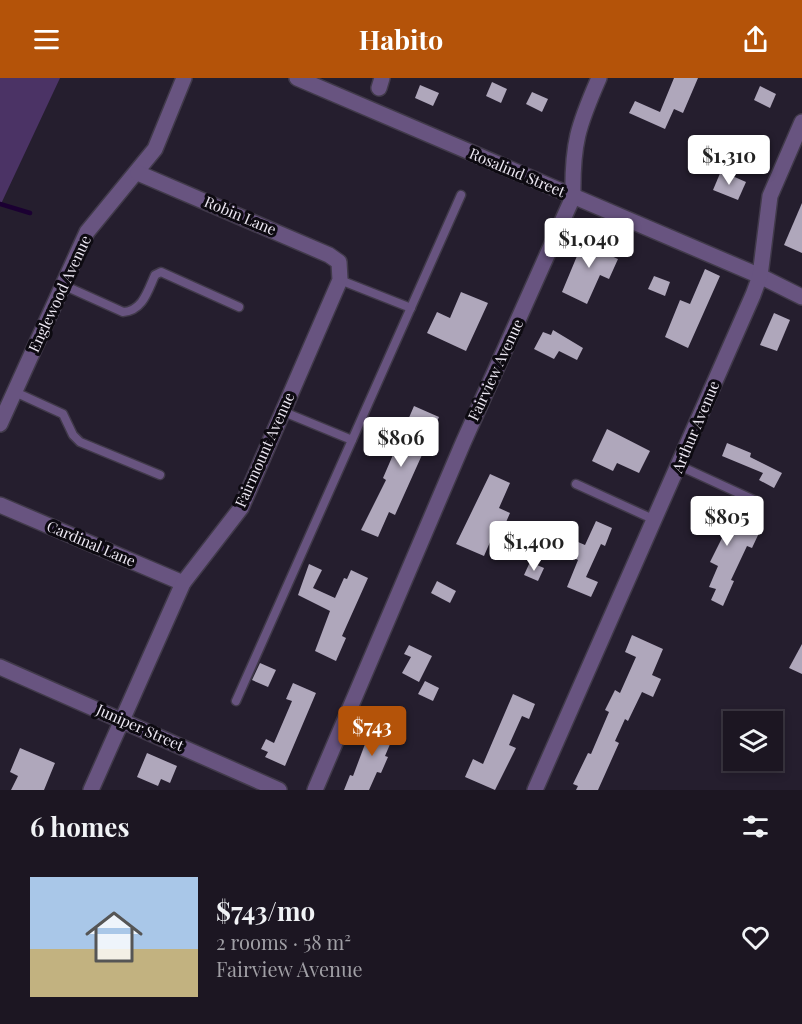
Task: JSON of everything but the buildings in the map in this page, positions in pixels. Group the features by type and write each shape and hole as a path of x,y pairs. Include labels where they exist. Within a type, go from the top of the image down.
{"street":[{"name":"Englewood Avenue","path":"0,424 87,232 155,149 184,78"},
{"name":"Rosalind Street","path":"297,78 759,276 802,297"},
{"name":"Fairview Avenue","path":"315,790 463,443 573,197 572,156 580,121 599,78"},
{"name":"Arthur Avenue","path":"535,790 680,466 759,276 770,196 802,122"},
{"name":"Robin Lane","path":"138,172 329,255 339,262"},
{"name":"Fairmount Avenue","path":"91,790 183,583 241,508 340,280 339,262"},
{"name":"Cardinal Lane","path":"0,505 183,583"},
{"name":"Juniper Street","path":"0,668 279,790"}],"lane":[{"path":"236,701 461,195"},
{"path":"63,285 123,312 132,311 139,306 155,275 161,273 239,307"},
{"path":"340,280 411,308"},
{"path":"15,392 63,414 73,435 80,442 160,474"},
{"path":"284,412 352,440"},
{"path":"680,466 756,501"},
{"path":"576,484 655,520"}],"shaded area":[{"path":"0,78 60,78 0,206"}],"waterway":[{"path":"0,204 30,213"}]}
